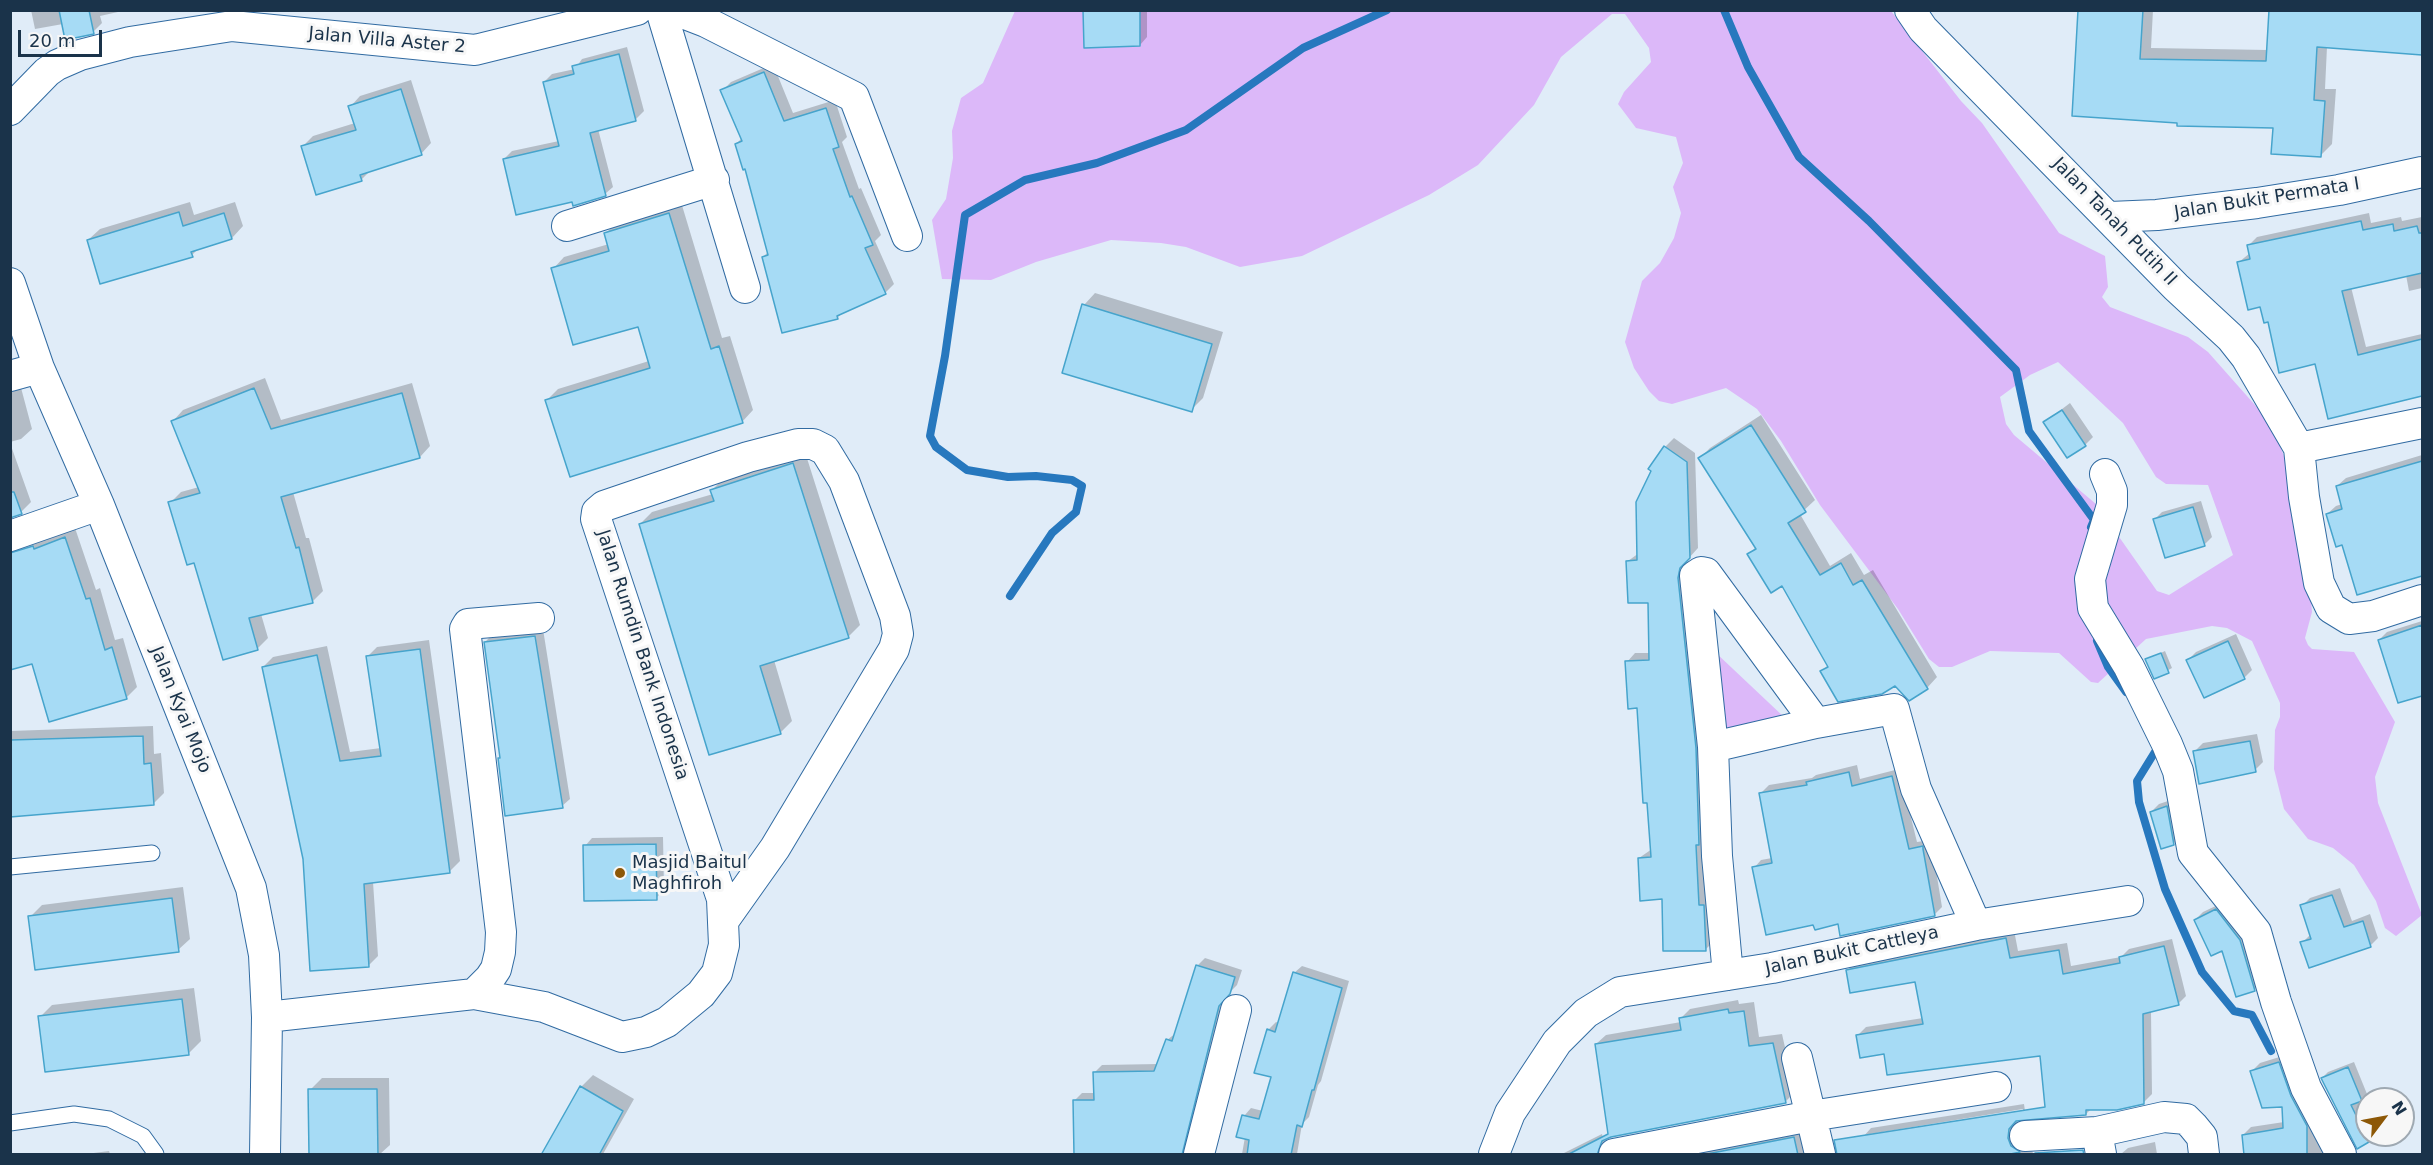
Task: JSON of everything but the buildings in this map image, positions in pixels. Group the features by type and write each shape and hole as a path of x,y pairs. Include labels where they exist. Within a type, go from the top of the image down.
{"street":[{"name":"Jalan Villa Aster 2","path":"10,110 46,72 80,55 203,20 232,27 475,50 637,10"},
{"path":"661,10 745,288"},
{"path":"675,10 706,22 854,97 907,236"},
{"name":"Jalan Tanah Putih II","path":"1910,10 1923,29 2110,217 2176,287 2231,338 2246,357 2299,448"},
{"name":"Jalan Bukit Permata I","path":"2110,217 2157,215 2258,203 2339,190 2422,172"},
{"path":"567,226 714,180"},
{"name":"Jalan Kyai Mojo","path":"10,283 39,368 99,505 251,888 264,955 267,1017 265,1155"},
{"path":"10,376 39,368"},
{"path":"2422,423 2299,448 2304,497 2319,583 2331,608 2349,619 2373,616 2422,600"},
{"name":"Jalan Rumdin Bank Indonesia","path":"267,1017 474,994 544,1007 622,1037 640,1033 667,1022 710,984 717,974 721,958 724,920 722,899 596,519 597,512 604,506 748,457 798,444 813,444 825,450 844,481 895,616 898,634 894,649 775,848 724,920"},
{"path":"2105,474 2112,490 2112,505 2090,579 2093,608 2129,667 2167,744 2178,771 2193,853 2256,932 2276,1002 2306,1088 2341,1155"},
{"path":"10,536 99,505"},
{"path":"1728,975 1717,856 1713,747 1695,576 1701,572 1706,573 1816,723"},
{"path":"474,994 496,969 501,932 465,629 468,624 539,618"},
{"path":"1713,747 1816,723 1894,709 1916,789 1976,925"},
{"name":"Jalan Bukit Cattleya","path":"1494,1155 1510,1113 1557,1042 1586,1013 1620,992 1772,968 1976,925 2128,901"},
{"path":"1199,1155 1236,1011"},
{"path":"1797,1058 1820,1155"},
{"path":"1614,1155 1811,1116 1996,1087"},
{"path":"2025,1136 2099,1143 2164,1117 2186,1119 2202,1137 2204,1155"}],"lane":[{"path":"10,867 152,853"},
{"path":"10,1123 75,1114 109,1119 143,1136 156,1155"}],"shaded area":[{"path":"1015,11 1891,11 1961,101 1982,123 2059,233 2105,256 2108,287 2102,297 2110,307 2188,337 2208,352 2270,422 2291,473 2306,538 2312,612 2305,638 2312,649 2354,652 2395,722 2375,777 2378,803 2422,915 2396,936 2385,928 2376,901 2354,865 2333,848 2308,839 2284,809 2274,769 2275,730 2280,717 2280,703 2252,641 2227,628 2212,626 2146,639 2098,683 2091,682 2059,653 1990,651 1952,667 1939,667 1929,659 1898,609 1820,505 1781,441 1757,409 1726,388 1672,404 1659,401 1649,391 1634,368 1625,342 1642,281 1660,263 1674,238 1681,213 1673,187 1683,163 1676,137 1636,128 1618,104 1624,92 1651,62 1649,48 1625,14 1612,14 1561,57 1534,105 1478,165 1429,195 1302,256 1240,267 1186,247 1111,240 1036,262 991,280 942,279 932,220 946,199 953,158 952,131 961,98 983,83","holes":["2058,362 2123,423 2156,477 2166,484 2208,485 2233,555 2169,595 2157,591 2096,504 2014,435 2006,424 2000,397 2030,375"]},
{"path":"1715,652 1785,718 1719,730"}],"waterway":[{"path":"1010,596 1052,533 1076,512 1082,486 1072,480 1036,476 1008,477 967,470 936,447 930,436 945,356 965,215 1025,180 1097,163 1186,130 1303,48 1387,10"},
{"path":"1724,10 1748,67 1799,157 1869,221 2016,370 2029,431 2094,520 2091,527"},
{"path":"2097,641 2108,667 2126,692"},
{"path":"2157,744 2158,747 2137,781 2139,802 2165,889 2202,972 2234,1011 2252,1015 2271,1051"}],"place":[{"name":"Masjid Baitul Maghfiroh","path":"620,873"}]}
